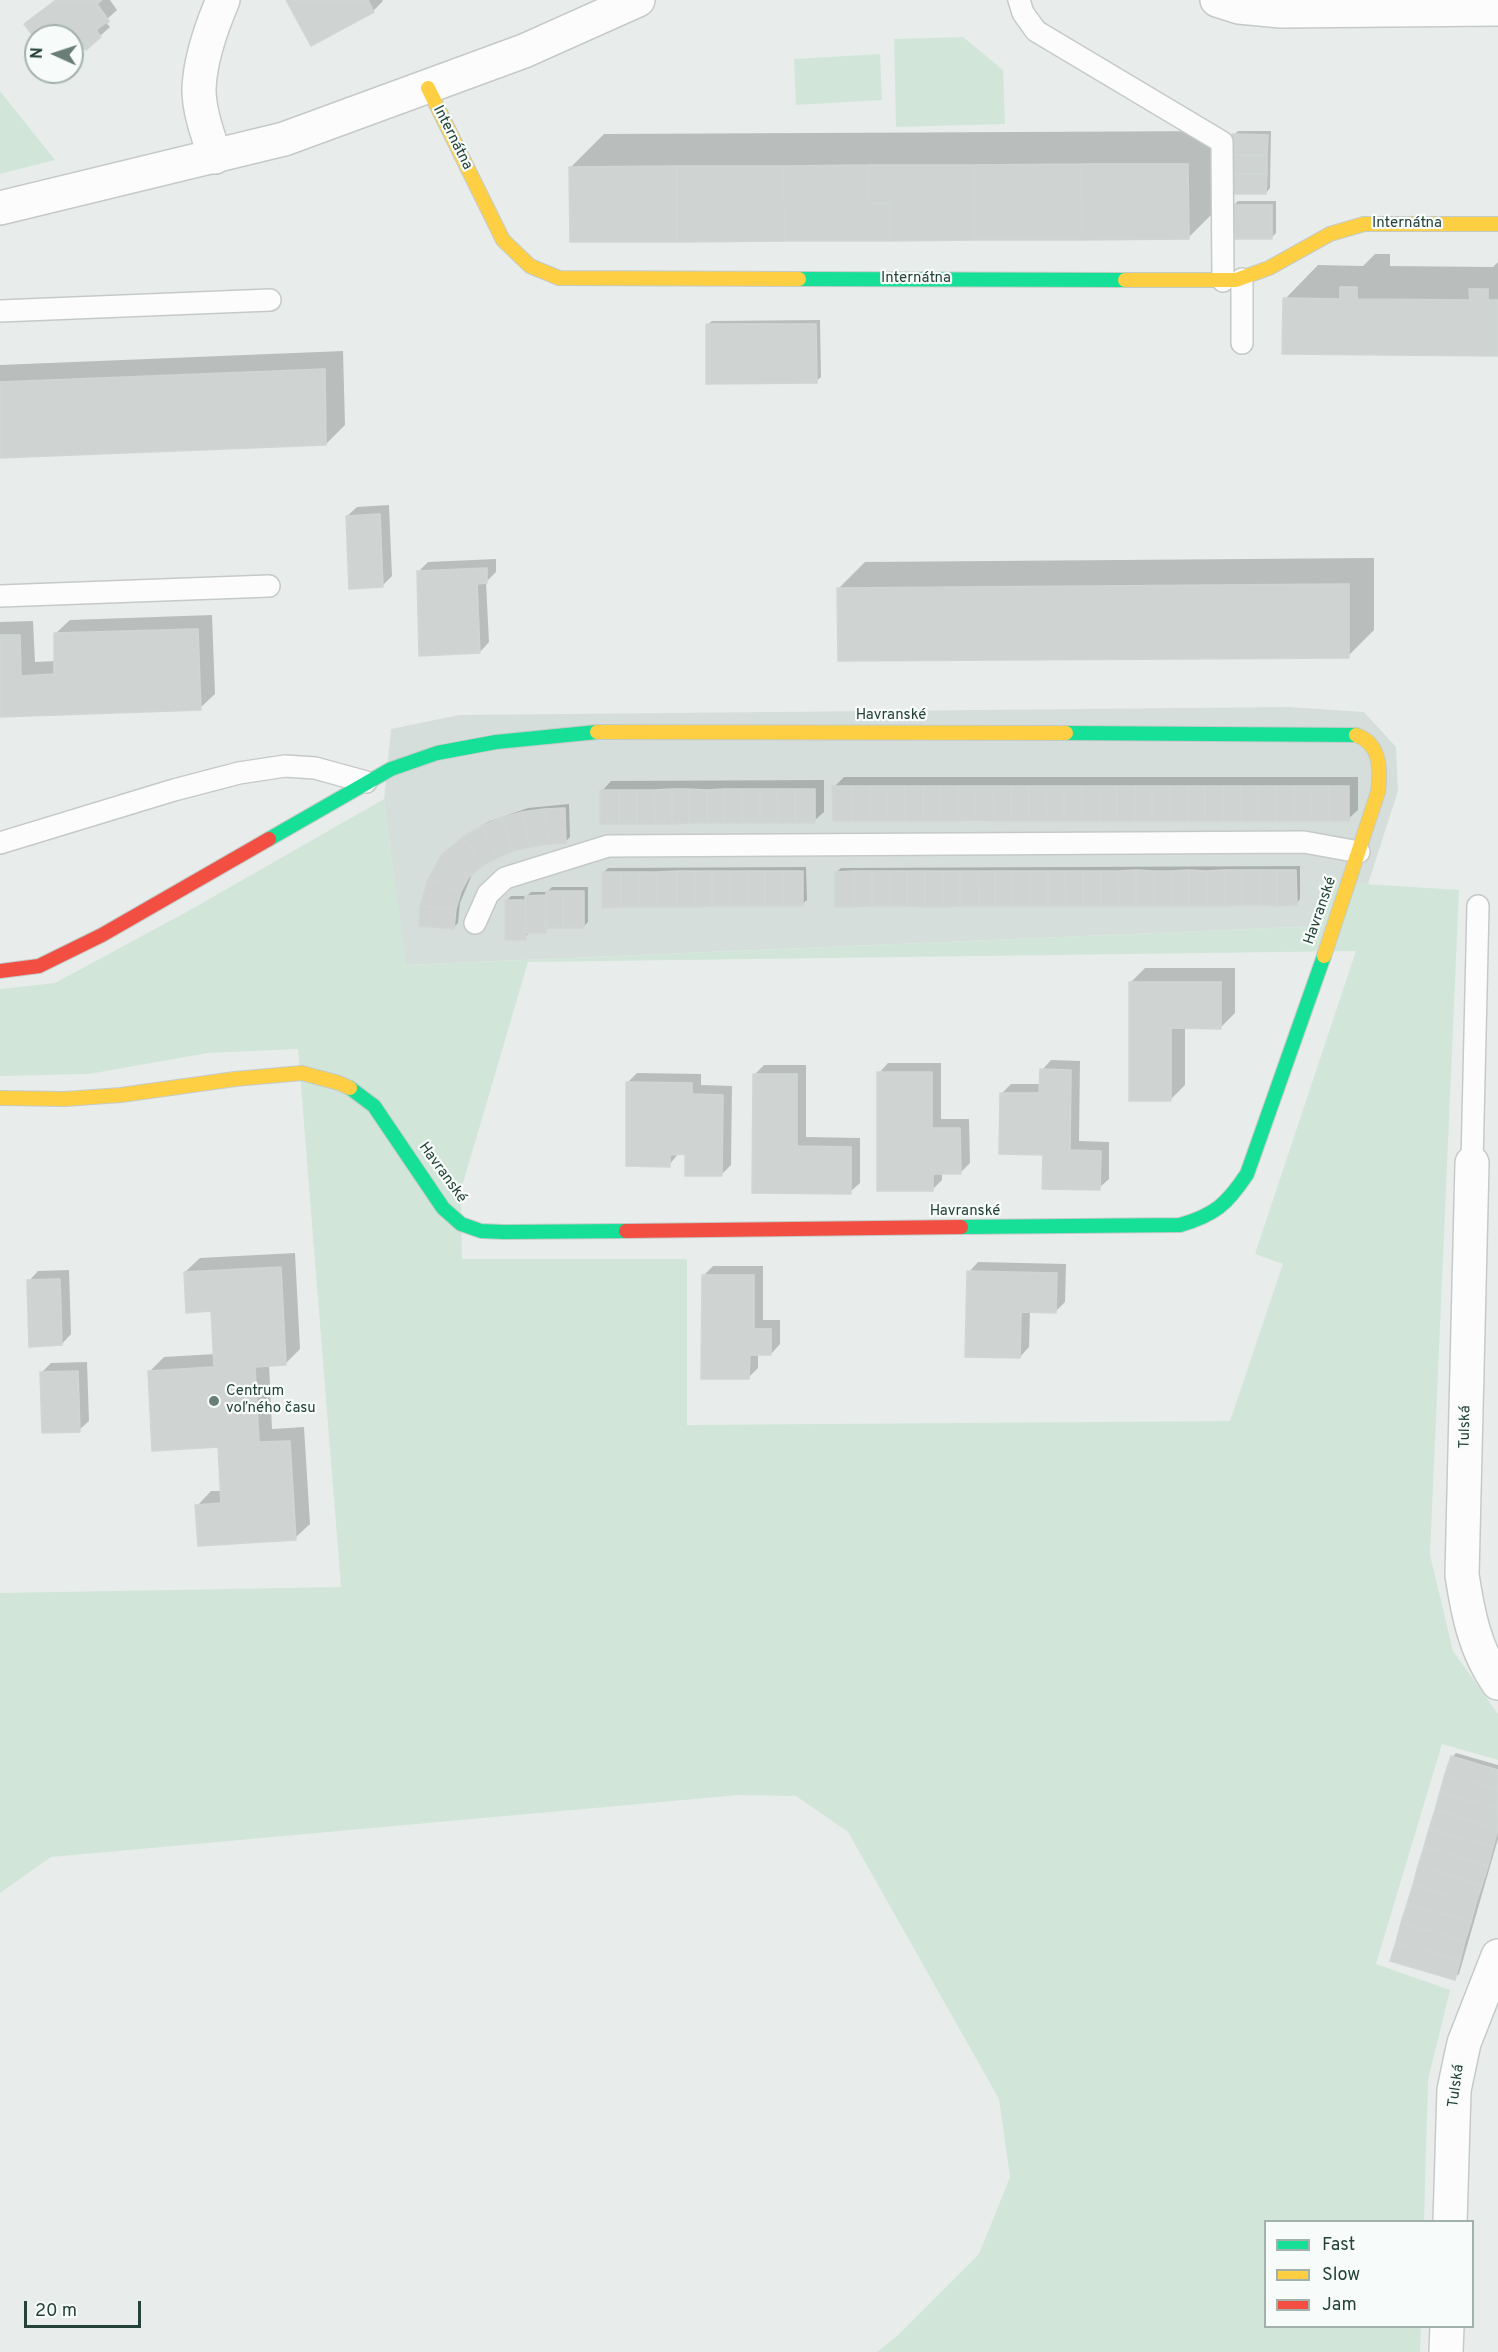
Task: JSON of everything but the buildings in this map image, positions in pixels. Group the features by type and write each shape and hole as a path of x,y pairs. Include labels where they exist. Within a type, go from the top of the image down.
{"street":[{"path":"215,157 204,122 199,90 213,23 223,0"},
{"name":"Internátna","path":"2,207 284,139 524,51 638,0"},
{"path":"1217,0 1239,7 1281,11 1498,9"},
{"name":"Internátna","path":"428,88 503,240 530,266 559,278 1233,280 1257,275 1318,239 1344,227 1364,224 1498,224"},
{"name":"Havranské","path":"0,971 39,966 102,935 391,769 437,753 496,742 593,732 1351,733 1368,739 1378,753 1381,772 1378,792 1359,852 1247,1173 1232,1199 1210,1216 1180,1225 481,1231 461,1224 443,1208 374,1106 345,1085 330,1080 302,1073 235,1079 121,1095 65,1099 0,1098"},
{"name":"Tulská","path":"1472,1163 1462,1575 1467,1610 1478,1647 1498,1683"},
{"name":"Tulská","path":"1450,2220 1454,2090 1458,2066 1464,2043 1498,1956"},
{"path":"1446,2352 1447,2328"}],"lane":[{"path":"1019,0 1023,13 1036,31 1222,142 1233,280 1242,343"},
{"path":"0,311 270,300"},
{"path":"0,596 269,586"},
{"path":"0,843 174,790 239,773 285,766 305,767 366,782"},
{"path":"476,923 488,894 505,878 608,846 1304,843 1359,852"},
{"path":"1472,1163 1478,906"}],"shaded area":[{"path":"1288,707 1364,712 1396,747 1398,791 1368,884 1319,882 1320,926 405,965 384,799 391,729 459,715"}],"green space":[{"path":"963,37 1003,70 1005,124 896,127 894,39"},
{"path":"880,54 882,100 796,105 794,59"},
{"path":"0,91 55,160 0,174"},
{"path":"384,799 406,965 1319,926 1319,881 1459,890 1430,1555 1453,1651 1498,1714 1498,1760 1442,1744 1376,1964 1450,1990 1428,2080 1424,2220 1264,2220 1264,2328 1421,2328 1420,2352 877,2352 898,2335 979,2254 1010,2177 999,2099 848,1832 796,1796 739,1795 51,1857 0,1893 0,1593 341,1587 298,1049 208,1053 89,1074 0,1076 0,989 55,983 190,910","holes":["1356,951 1255,1254 1283,1264 1230,1421 687,1425 687,1259 462,1259 461,1190 528,962"]}],"traffic: fast":[{"path":"799,279 1125,280"},
{"path":"269,839 391,769 437,753 496,742 597,732"},
{"path":"1066,733 1356,735"},
{"path":"961,1227 1180,1225 1202,1217 1219,1207 1247,1174 1324,956"},
{"path":"350,1088 374,1106 443,1208 461,1224 481,1231 504,1232 626,1231"}],"traffic: slow":[{"path":"428,88 503,240 530,266 559,278 799,279"},
{"path":"1125,280 1236,280 1269,268 1330,234 1364,224 1498,224"},
{"path":"597,732 1066,733"},
{"path":"1324,956 1378,792 1378,758 1370,744 1356,735"},
{"path":"0,1098 65,1099 121,1095 235,1079 302,1073 350,1088"}],"traffic: jam":[{"path":"0,971 39,966 102,935 269,839"},
{"path":"626,1231 961,1227"}],"place":[{"name":"Centrum voľného času","path":"214,1401"}]}
